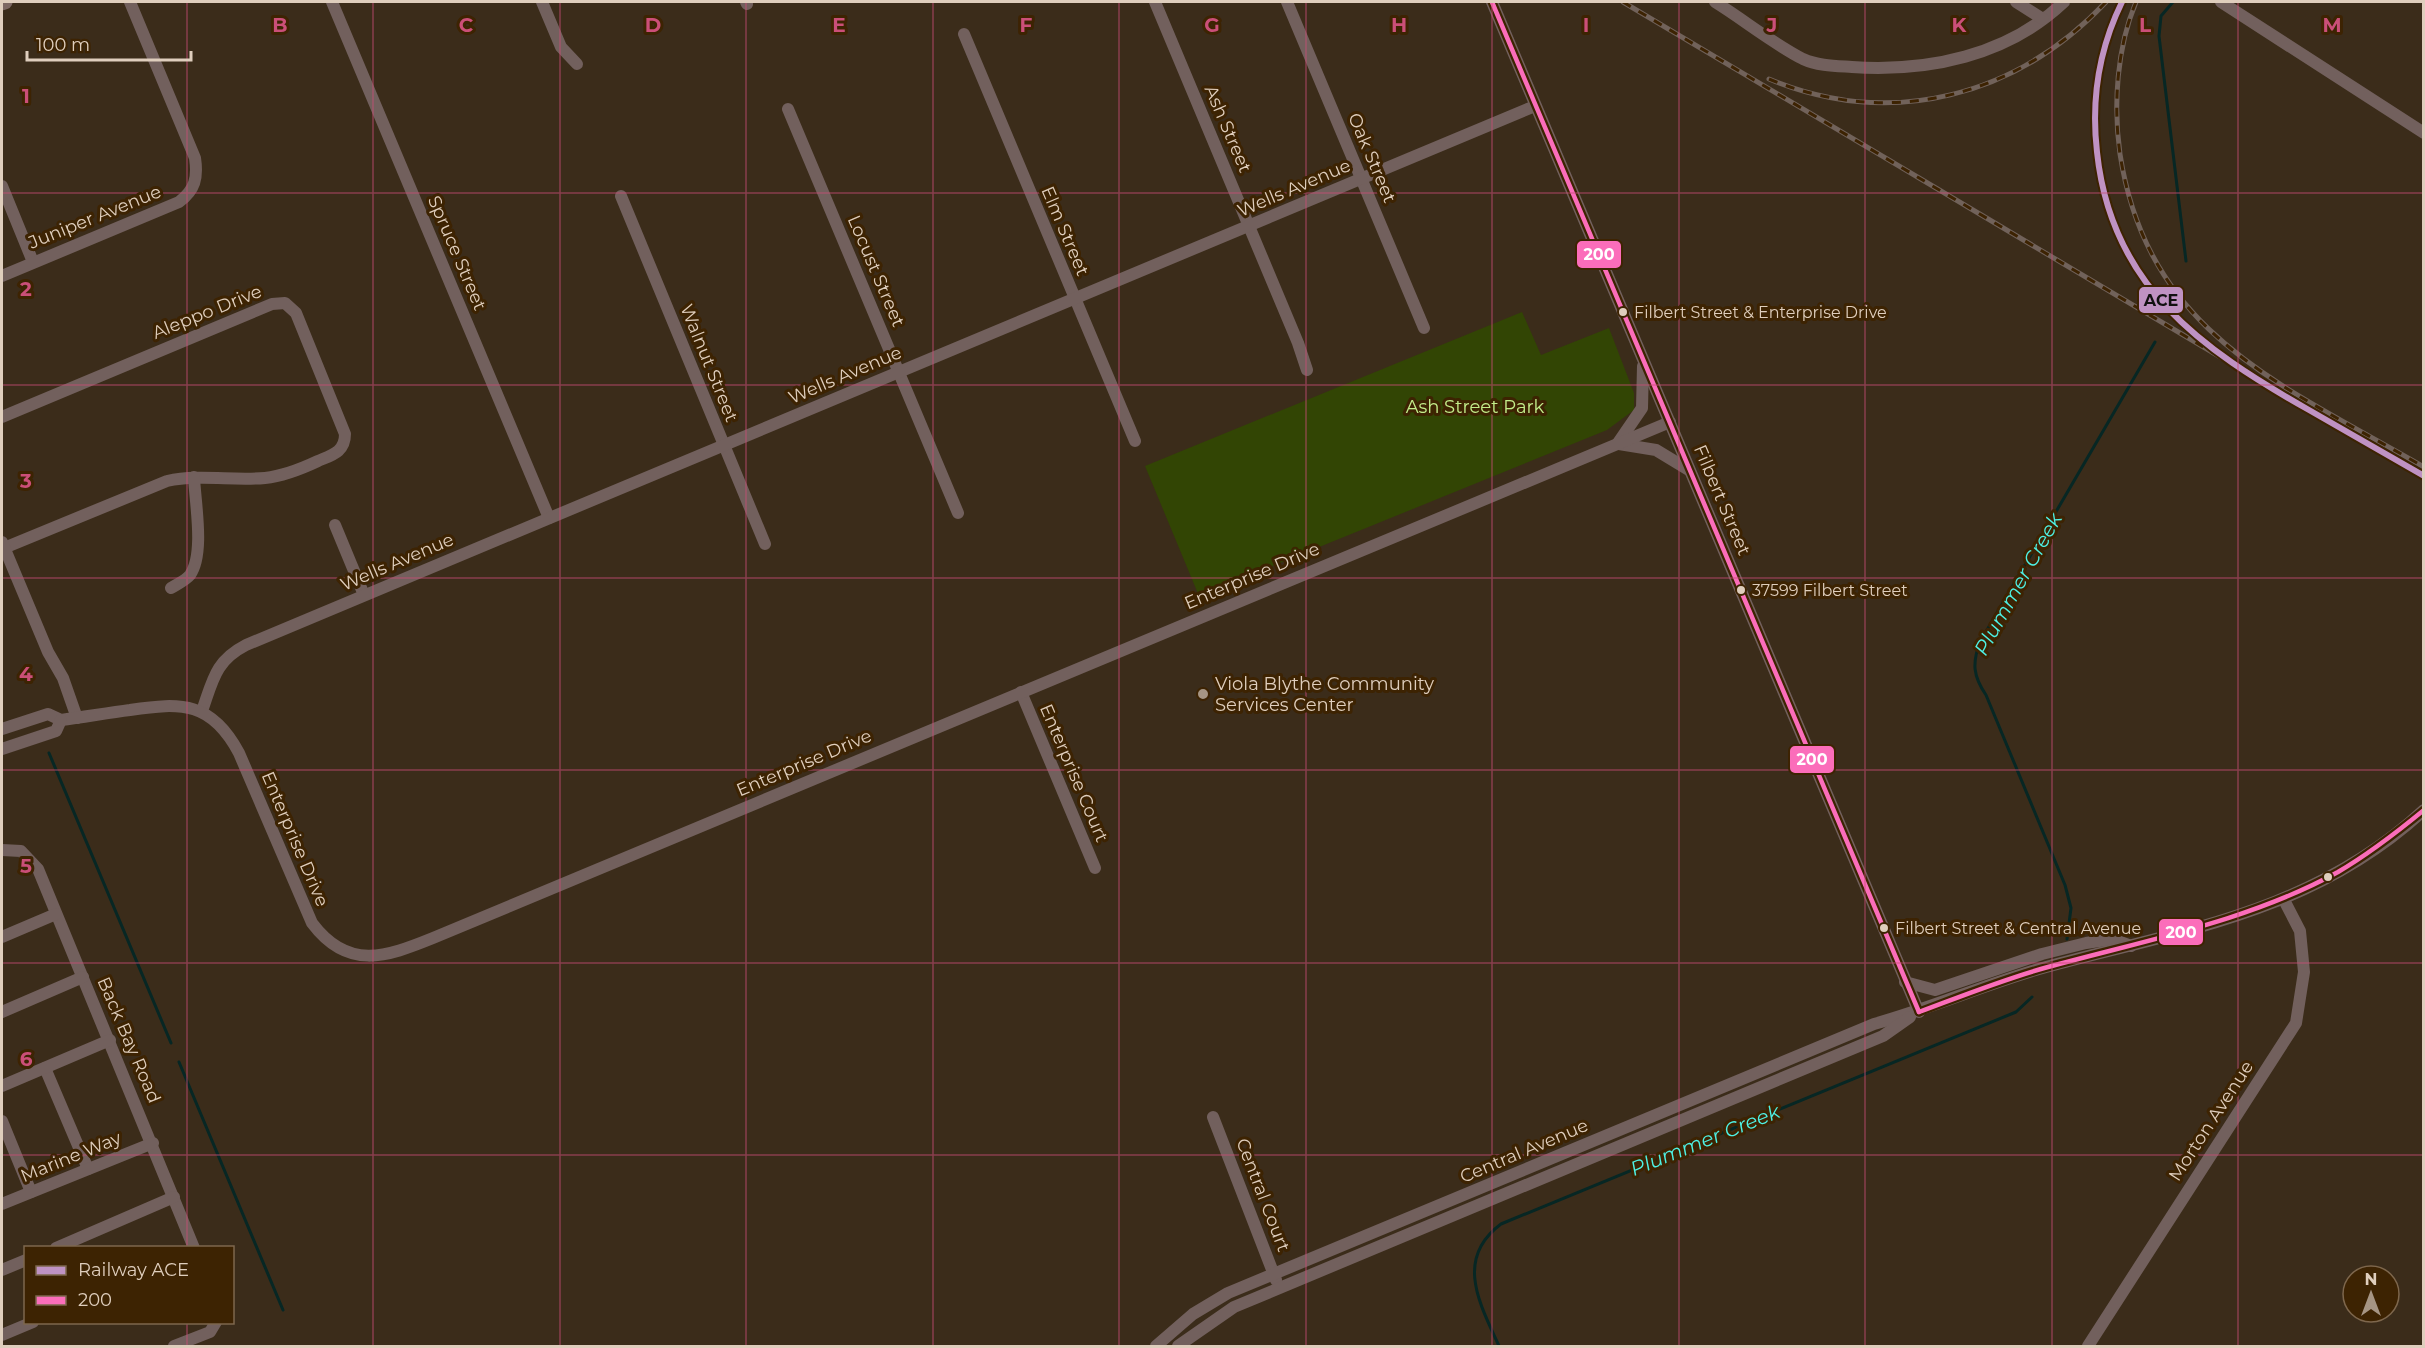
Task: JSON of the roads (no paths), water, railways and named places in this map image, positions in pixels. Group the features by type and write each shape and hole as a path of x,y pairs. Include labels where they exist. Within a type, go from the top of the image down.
{"street":[{"name":"Juniper Avenue","path":"2,276 179,202 189,194 195,183 195,158 130,2"},
{"name":"Spruce Street","path":"332,2 549,518"},
{"path":"542,2 561,47 577,64"},
{"name":"Ash Street","path":"1155,2 1298,343 1306,370"},
{"name":"Oak Street","path":"1287,2 1424,328"},
{"name":"Filbert Street","path":"1492,2 1919,1012"},
{"path":"1715,2 1804,59 1824,64 1892,69 1936,65 1994,47 2043,19 2064,2"},
{"path":"2016,2 2043,19"},
{"path":"2221,2 2424,134"},
{"name":"Elm Street","path":"964,34 1135,441"},
{"name":"Wells Avenue","path":"202,711 215,673 232,652 1535,106"},
{"name":"Locust Street","path":"788,109 958,513"},
{"path":"2,186 33,262"},
{"name":"Walnut Street","path":"621,196 765,544"},
{"name":"Aleppo Drive","path":"2,417 272,304 285,303 296,312 342,425 345,442 337,453 280,476 263,478 194,477"},
{"path":"1643,360 1642,408 1618,444 1656,450 1689,470"},
{"name":"Enterprise Drive","path":"2,729 48,714 61,720 161,705 189,707 202,711 224,728 239,753 312,924 333,944 365,957 383,956 408,949 1670,422"},
{"path":"77,718 63,678 48,652 3,545 151,487 194,477 198,540 195,564 190,574 171,588"},
{"path":"335,525 364,595"},
{"name":"Enterprise Court","path":"1021,692 1095,868"},
{"path":"2,749 56,731 61,720"},
{"name":"Central Avenue","path":"1156,1347 1192,1314 1228,1293 1874,1024 1919,1012 2025,973 2132,946 2284,900 2323,882 2359,861 2400,832 2424,810"},
{"name":"Back Bay Road","path":"2,850 21,851 38,869 153,1143 193,1246"},
{"name":"Morton Avenue","path":"2088,1347 2296,1023 2304,972 2300,931 2284,900"},
{"path":"2,937 56,914"},
{"path":"1905,982 1935,990 2042,954 2086,943 2112,939 2132,946"},
{"path":"2,1012 83,977"},
{"name":"Central Avenue","path":"1178,1347 1234,1307 1882,1036 1919,1012"},
{"path":"2,1086 110,1040"},
{"path":"45,1068 87,1169"},
{"name":"Central Court","path":"1213,1117 1279,1287"},
{"path":"2,1121 31,1192"},
{"name":"Marine Way","path":"2,1204 153,1143"},
{"path":"61,1246 174,1197"},
{"path":"2,1270 24,1261"},
{"path":"2,1335 30,1324"},
{"path":"174,1347 210,1332 215,1324"}],"waterway":[{"name":"Plummer Creek","path":"2173,2 2161,16 2159,36 2186,261"},
{"name":"Plummer Creek","path":"2067,939 2071,908 2065,885 1986,695 1978,682 1975,669 1976,656 1980,642 2155,342"},
{"path":"49,753 171,1043"},
{"name":"Plummer Creek","path":"1499,1346 1479,1298 1475,1282 1475,1267 1478,1252 1487,1238 1501,1224 2016,1012 2032,997"},
{"path":"179,1062 283,1310"}],"railway":[{"path":"1623,2 2259,380"},
{"path":"1769,79 1815,94 1861,102 1906,102 1950,95 1993,81 2033,61 2071,34 2106,2"},
{"path":"2136,2 2124,38 2118,76 2118,135 2120,154 2135,216 2159,268 2191,311 2230,348 2273,380 2424,467"}],"rail line":[{"name":"ACE","path":"2122,2 2102,56 2096,94 2095,133 2106,199 2121,240 2142,276 2168,308 2198,337 2232,363 2269,387 2424,476"}],"place":[{"name":"Filbert Street & Enterprise Drive","path":"1623,312"},
{"name":"37599 Filbert Street","path":"1741,590"},
{"name":"Viola Blythe Community Services Center","path":"1203,694"},
{"name":"Filbert Street & Central Avenue","path":"1884,928"}],"park label":[{"name":"Ash Street Park","path":"1475,407"}]}
